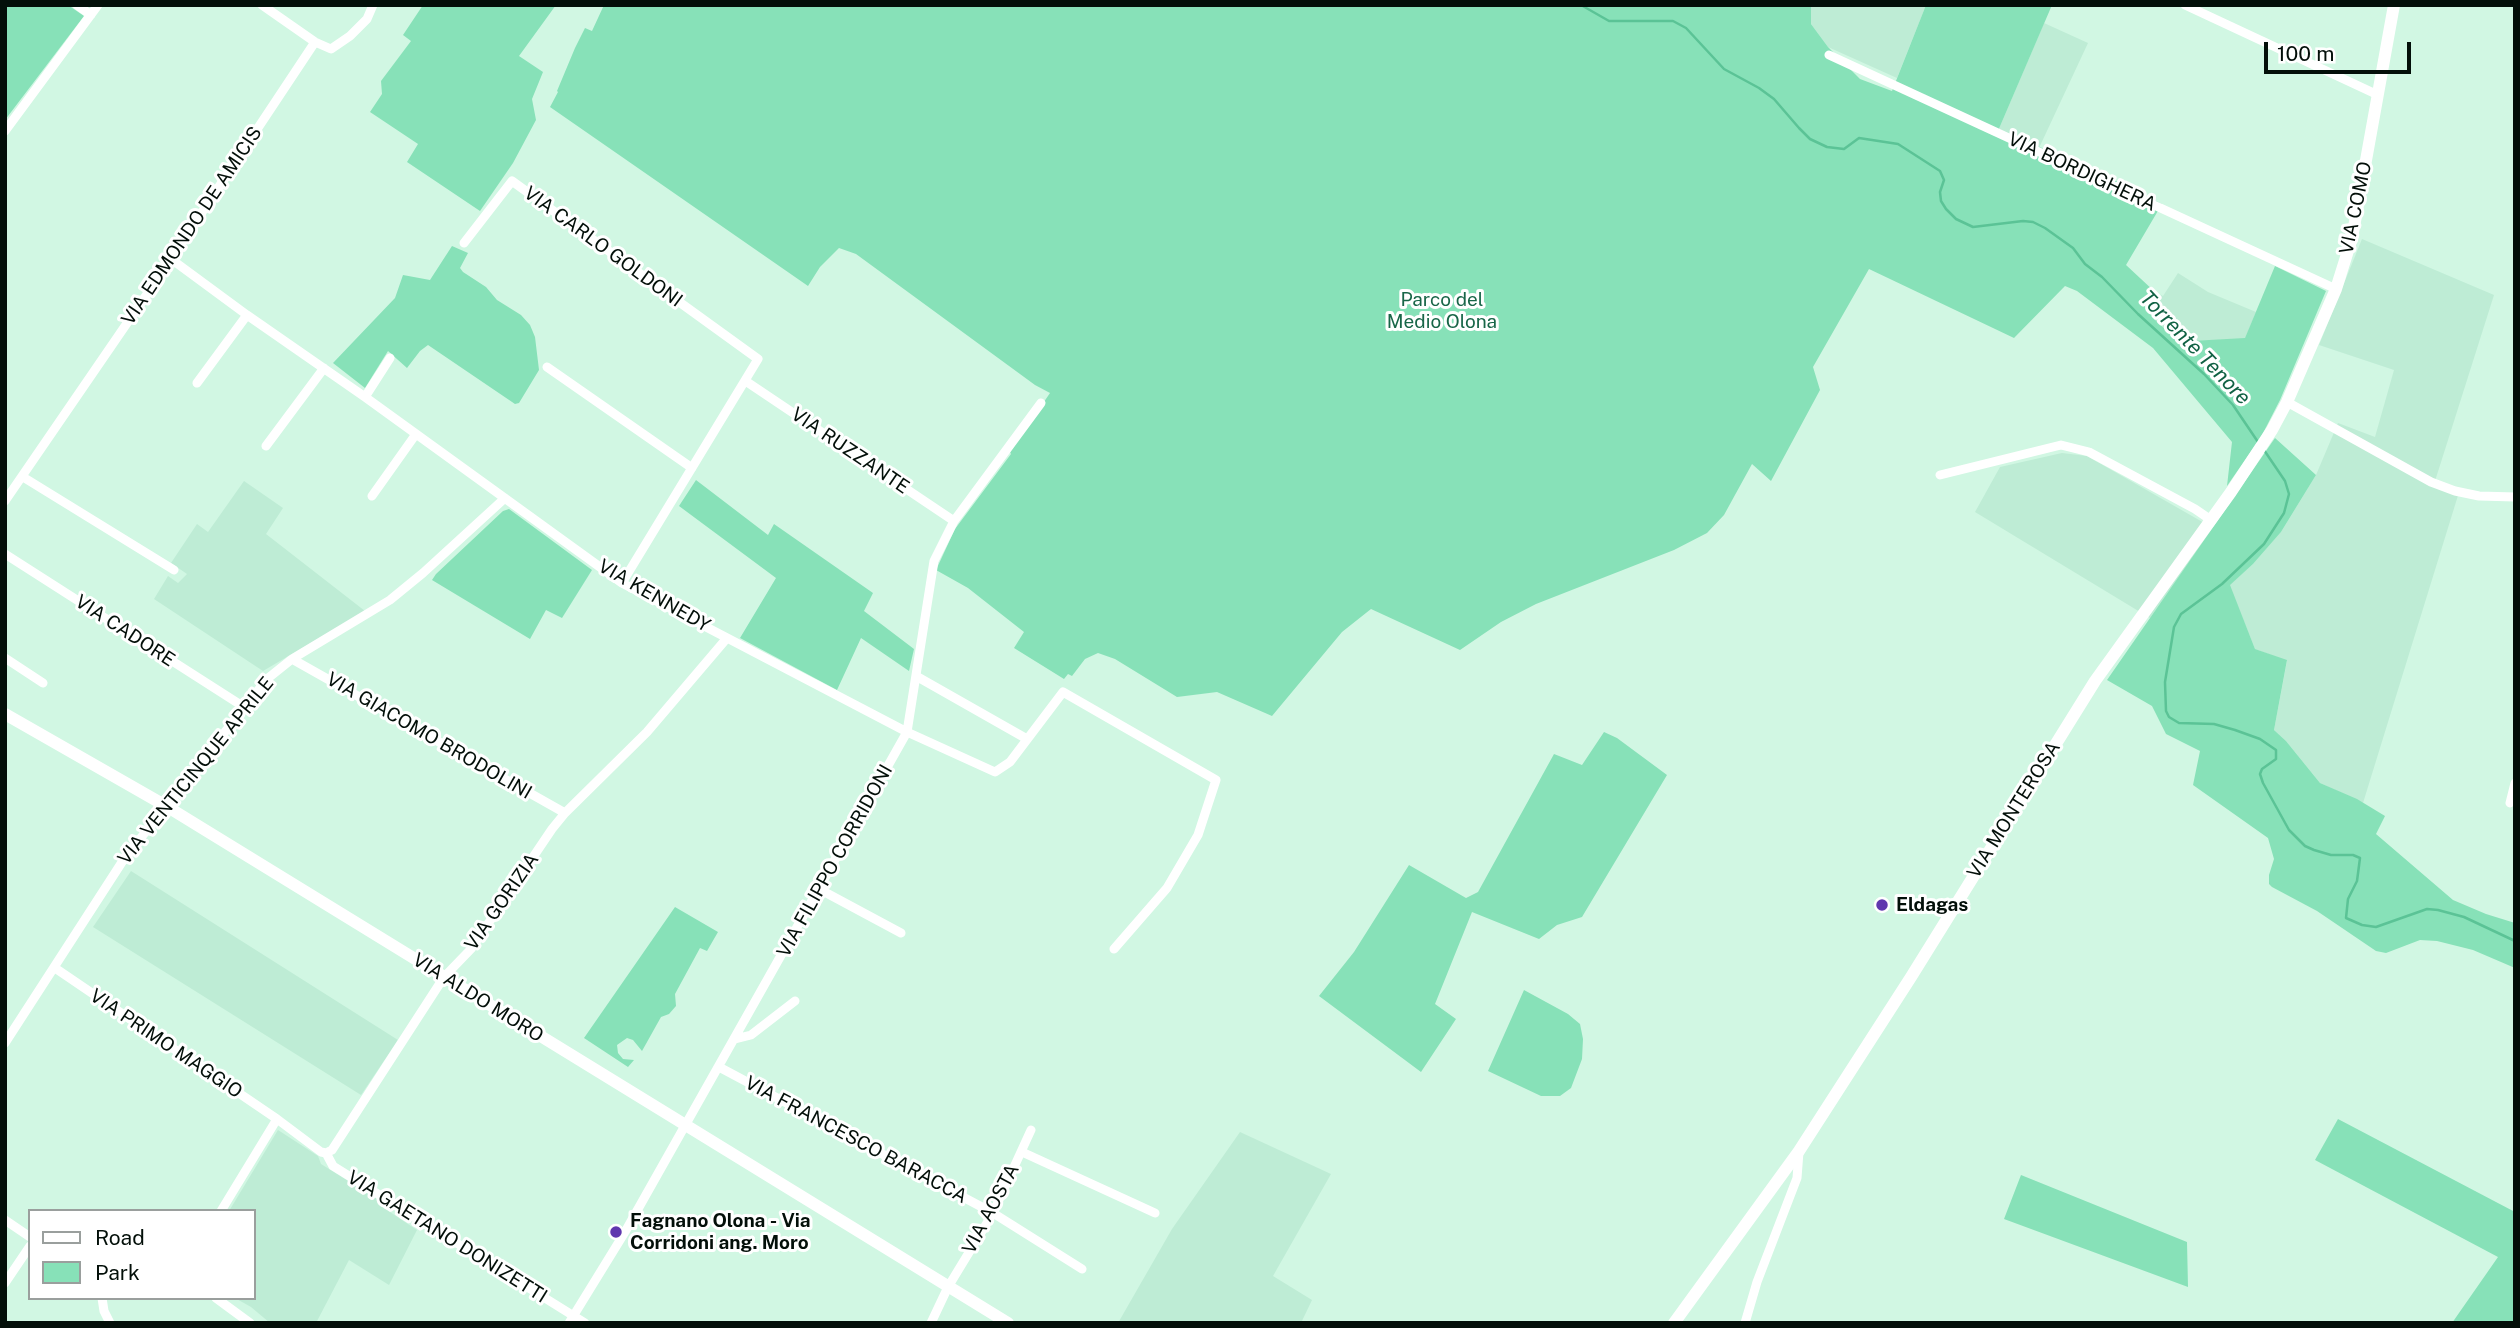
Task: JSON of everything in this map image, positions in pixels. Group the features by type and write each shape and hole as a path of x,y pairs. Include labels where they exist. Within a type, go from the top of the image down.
{"main road":[{"name":"VIA COMO","path":"2287,402 2336,289 2352,238 2394,5"},
{"name":"VIA MONTEROSA","path":"1674,1323 1799,1151 2095,681 2250,464 2287,402"},
{"name":"VIA ALDO MORO","path":"5,714 166,806 1007,1323"}],"street":[{"path":"77,5 91,15"},
{"path":"5,131 98,5"},
{"path":"262,5 315,42 331,49 366,19 373,5"},
{"path":"2185,5 2378,95"},
{"name":"VIA EDMONDO DE AMICIS","path":"5,501 171,259 315,42"},
{"name":"VIA BORDIGHERA","path":"1829,55 2336,289"},
{"name":"VIA CARLO GOLDONI","path":"464,243 512,181 758,359 747,382"},
{"name":"VIA KENNEDY","path":"171,259 622,583 907,732 995,772 1010,762 1027,739"},
{"path":"197,383 247,315"},
{"path":"365,397 390,358"},
{"path":"547,367 692,468"},
{"path":"266,446 324,368"},
{"path":"622,583 747,382"},
{"name":"VIA RUZZANTE","path":"747,382 954,521"},
{"path":"2287,402 2443,487 2479,496 2515,497"},
{"name":"VIA FILIPPO CORRIDONI","path":"571,1319 625,1232 907,732 934,561 954,521 1041,403"},
{"path":"372,496 416,434"},
{"path":"1940,475 2061,445 2089,452 2211,520"},
{"path":"23,477 174,570"},
{"name":"VIA VENTICINQUE APRILE","path":"5,1043 109,881 267,679 292,659 390,600 505,498"},
{"name":"VIA CADORE","path":"5,554 244,707"},
{"name":"VIA GORIZIA","path":"326,1153 332,1150 444,977 471,948 565,813 647,732 727,638"},
{"path":"5,658 43,683"},
{"name":"VIA GIACOMO BRODOLINI","path":"292,659 565,813"},
{"path":"916,676 1027,739 1063,692 1216,779 1198,835 1167,888 1114,949"},
{"path":"2510,803 2515,783"},
{"path":"819,889 901,933"},
{"name":"VIA PRIMO MAGGIO","path":"55,968 277,1119"},
{"path":"735,1039 751,1035 795,1001"},
{"name":"VIA FRANCESCO BARACCA","path":"719,1067 993,1213 1082,1269"},
{"path":"222,1209 277,1119 326,1153"},
{"name":"VIA AOSTA","path":"931,1323 948,1287 993,1213 1031,1130"},
{"path":"1745,1323 1756,1282 1797,1178 1799,1151"},
{"path":"1022,1152 1155,1213"},
{"name":"VIA GAETANO DONIZETTI","path":"326,1153 333,1166 571,1319 585,1323"},
{"path":"5,1220 28,1236"},
{"path":"5,1283 28,1250"},
{"path":"103,1300 104,1311 110,1323"},
{"path":"219,1300 250,1323"}],"shaded area":[{"path":"1811,5 1926,5 1897,78 1828,47 1811,24"},
{"path":"2044,23 2088,43 2039,148 1998,131"},
{"path":"2362,239 2494,295 2435,481 2460,489 2363,803 2320,783 2274,730 2287,661 2255,649 2229,585 2253,564 2281,532 2316,475 2338,423 2375,437 2394,370 2319,345"},
{"path":"2178,273 2208,292 2256,312 2245,339 2192,341 2188,349 2154,319 2155,292 2163,296"},
{"path":"2062,453 2087,456 2213,528 2150,618 1975,512 2000,467"},
{"path":"244,481 283,508 266,534 365,611 263,671 154,599 168,576 178,583 187,574 171,563 197,524 208,532"},
{"path":"131,871 398,1040 361,1095 93,927"},
{"path":"278,1130 318,1156 321,1164 382,1202 381,1206 417,1230 389,1285 349,1260 316,1323 270,1323 239,1300 256,1300 256,1209 230,1209"},
{"path":"1240,1132 1331,1174 1273,1276 1312,1300 1301,1323 1118,1323 1172,1229"}],"green space":[{"path":"5,5 68,5 84,16 5,120"},
{"path":"423,5 556,5 519,56 543,72 532,99 536,120 513,163 480,211 407,162 418,144 370,112 382,94 381,81 411,41 403,35"},
{"name":"Parco del Medio Olona","path":"604,5 1811,5 1811,24 1828,47 1860,79 1892,91 1926,5 2052,5 1998,131 2081,163 2162,204 2126,265 2155,292 2154,319 2187,349 2191,341 2245,338 2275,266 2326,291 2280,400 2261,437 2227,486 2232,442 2153,348 2077,291 2065,286 2014,338 1869,269 1813,367 1820,390 1771,481 1752,464 1724,515 1707,533 1674,550 1536,604 1501,622 1460,650 1371,609 1342,632 1272,716 1217,692 1177,697 1115,659 1098,653 1085,659 1072,676 1068,674 1064,679 1014,648 1024,632 968,588 936,570 955,529 1011,454 1050,393 1035,385 856,254 839,248 820,267 808,286 550,107 585,28 592,31"},
{"path":"452,246 468,253 460,268 463,272 486,287 497,300 521,315 530,325 535,337 539,370 519,403 515,404 428,345 407,368 388,351 365,388 333,363 395,298 403,275 430,280"},
{"path":"2275,438 2316,475 2281,532 2230,585 2255,649 2287,660 2274,730 2320,783 2357,799 2385,816 2376,834 2453,900 2515,923 2515,968 2473,950 2437,941 2420,940 2386,953 2376,951 2317,911 2272,887 2269,884 2269,875 2274,859 2268,838 2193,785 2200,751 2166,734 2152,706 2107,680"},
{"path":"696,480 768,535 774,524 873,593 864,611 914,649 909,671 861,638 837,690 740,638 776,578 679,506"},
{"path":"509,509 592,570 562,618 546,610 530,639 432,580 503,511"},
{"path":"1604,732 1617,738 1667,775 1582,917 1557,925 1539,939 1472,912 1435,1004 1456,1019 1421,1072 1319,996 1354,952 1409,865 1466,898 1478,892 1554,754 1582,765"},
{"path":"675,907 718,932 707,951 700,948 675,994 676,1006 669,1014 661,1017 642,1051 633,1040 627,1038 617,1045 618,1053 623,1059 634,1060 628,1067 584,1038"},
{"path":"1524,990 1568,1014 1580,1024 1583,1039 1582,1059 1571,1088 1560,1096 1541,1096 1488,1071"},
{"path":"2338,1119 2515,1212 2515,1323 2452,1323 2498,1257 2315,1160"},
{"path":"2021,1175 2187,1242 2188,1287 2004,1219"}],"waterway":[{"name":"Torrente Tenore","path":"1581,5 1609,21 1673,21 1686,28 1724,69 1774,99 1810,139 1827,147 1844,149 1859,138 1898,144 1940,171 1944,180 1940,192 1941,201 1956,219 1973,227 2023,221 2045,228 2073,248 2085,264 2204,374 2233,405 2258,442"},
{"name":"Torrente Tenore","path":"2264,450 2285,481 2289,494 2284,513 2264,544 2222,584 2181,614 2174,627 2165,682 2166,711 2169,717 2179,723 2214,724 2235,730 2260,739 2276,750 2276,759 2262,769 2260,774 2289,830 2305,846 2314,850 2360,858 2357,881 2348,899 2346,918 2362,925 2376,927 2427,909 2438,910 2464,917 2515,941"}],"place":[{"name":"Eldagas","path":"1882,905"},
{"name":"Fagnano Olona - Via Corridoni ang. Moro","path":"616,1232"}]}
